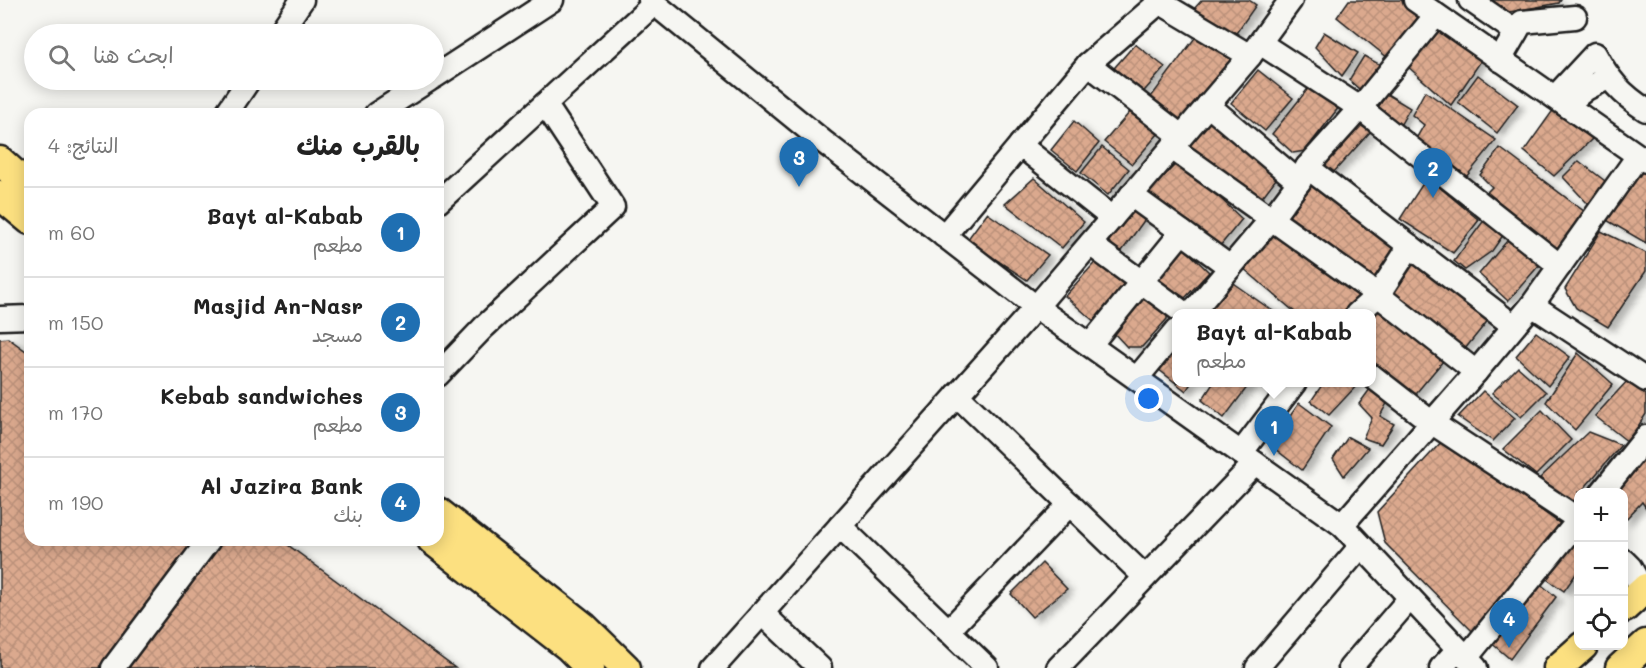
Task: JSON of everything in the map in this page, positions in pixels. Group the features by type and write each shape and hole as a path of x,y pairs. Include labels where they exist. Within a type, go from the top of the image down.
{"main road":[{"path":"0,161 15,206"},
{"path":"444,517 585,627 626,668"},
{"path":"440,546 569,647 590,668"},
{"path":"1620,668 1646,645"},
{"path":"1558,668 1578,650"}],"street":[{"path":"286,24 302,0"},
{"path":"444,70 552,0"},
{"path":"713,668 1036,307 1255,49 1291,0"},
{"path":"1342,525 1476,372 1532,304 1642,158 1415,0"},
{"path":"1470,0 1516,32"},
{"path":"944,236 1088,64 1161,1 1255,49 1360,108 1560,266"},
{"path":"444,197 652,2 825,143 1036,307 1342,525 1467,658"},
{"path":"1195,309 1272,218 1303,174 1436,15"},
{"path":"1500,60 1522,22 1575,17"},
{"path":"1560,101 1595,54 1608,78 1646,110"},
{"path":"1088,64 1177,142 1272,218 1378,295 1476,372"},
{"path":"1560,101 1608,78"},
{"path":"230,108 242,90"},
{"path":"385,108 413,90"},
{"path":"444,369 484,327 613,207 545,104"},
{"path":"1208,105 1303,174 1410,246 1514,326"},
{"path":"1020,145 1112,218"},
{"path":"1131,195 1230,267"},
{"path":"1090,345 1182,232"},
{"path":"1090,244 1178,309"},
{"path":"1363,309 1378,295 1410,246"},
{"path":"1532,304 1646,380"},
{"path":"0,318 24,317"},
{"path":"1137,378 1172,336"},
{"path":"1376,380 1431,422 1574,517"},
{"path":"1058,668 1145,577 1248,458 1292,387"},
{"path":"957,395 1145,577"},
{"path":"1605,488 1646,437"},
{"path":"948,631 1070,504"},
{"path":"1441,668 1467,658 1574,525"},
{"path":"840,526 987,668"},
{"path":"112,668 204,546"},
{"path":"1257,668 1361,546"},
{"path":"1628,565 1638,595"},
{"path":"1350,668 1410,598"},
{"path":"762,613 820,668"}],"building":[{"path":"1202,0 1249,0 1256,5 1232,39 1192,11"},
{"path":"1349,0 1401,0 1426,18 1393,62 1337,17"},
{"path":"1485,0 1561,0 1559,3 1504,13"},
{"path":"1440,27 1483,58 1451,105 1406,65"},
{"path":"1200,31 1236,58 1177,124 1148,101"},
{"path":"1324,32 1358,53 1342,76 1315,47"},
{"path":"1135,44 1165,67 1139,97 1109,74"},
{"path":"1364,56 1386,68 1367,96 1349,80"},
{"path":"1258,70 1293,98 1265,131 1231,103"},
{"path":"1478,75 1518,105 1497,133 1458,102"},
{"path":"1314,81 1336,99 1339,107 1305,151 1293,153 1272,134"},
{"path":"1425,91 1496,140 1462,182 1414,142 1424,125 1412,115"},
{"path":"1387,94 1410,108 1398,129 1375,112"},
{"path":"1554,109 1593,138 1554,176 1524,151"},
{"path":"1130,112 1158,134 1132,164 1104,142"},
{"path":"1212,119 1275,167 1276,179 1260,200 1185,149"},
{"path":"1074,121 1099,143 1077,171 1051,150"},
{"path":"1356,122 1370,132 1333,173 1322,163"},
{"path":"1102,147 1129,169 1108,195 1081,173"},
{"path":"1500,148 1585,212 1557,252 1482,197 1492,187 1480,175"},
{"path":"1180,160 1242,219 1216,251 1145,195"},
{"path":"1579,161 1609,184 1588,204 1563,177"},
{"path":"1639,169 1646,174 1646,243 1603,218"},
{"path":"1427,177 1479,220 1453,253 1400,219"},
{"path":"1034,178 1084,222 1062,248 1005,204"},
{"path":"1307,179 1400,247 1371,281 1281,212"},
{"path":"1133,208 1148,215 1122,251 1106,245"},
{"path":"987,213 1048,255 1027,280 967,240"},
{"path":"1485,219 1506,231 1492,251 1465,270 1454,261"},
{"path":"1273,228 1360,295 1346,309 1291,309 1243,268"},
{"path":"1601,231 1646,253 1646,271 1608,327 1576,308 1565,289"},
{"path":"1512,235 1541,263 1508,301 1479,274"},
{"path":"1182,246 1209,272 1185,298 1158,281"},
{"path":"1412,255 1489,319 1465,349 1386,293"},
{"path":"1099,258 1133,287 1097,324 1065,296"},
{"path":"1227,279 1270,309 1206,309"},
{"path":"1143,292 1167,305 1167,319 1142,347 1127,347 1112,331"},
{"path":"1377,306 1443,361 1412,398 1376,369 1375,309"},
{"path":"1536,332 1570,357 1548,386 1516,356"},
{"path":"8,338 24,350 24,546 289,546 455,668 0,668 0,339"},
{"path":"1172,348 1172,380 1158,369"},
{"path":"1578,353 1613,384 1575,430 1546,402"},
{"path":"1518,367 1546,392 1521,417 1492,393"},
{"path":"1628,380 1646,395 1646,414 1628,442 1595,416"},
{"path":"1211,387 1247,387 1224,418 1202,400"},
{"path":"1321,387 1355,387 1329,415 1311,401"},
{"path":"1372,387 1376,387 1391,396 1380,416 1394,424 1381,444 1363,438 1372,418 1359,404"},
{"path":"1483,391 1515,418 1493,441 1458,417"},
{"path":"1299,403 1331,427 1302,470 1270,445"},
{"path":"1542,410 1571,440 1536,475 1503,449"},
{"path":"1588,432 1621,445 1584,488 1574,488 1574,500 1570,505 1540,478"},
{"path":"1348,437 1368,448 1344,476 1333,459"},
{"path":"1443,440 1566,528 1476,635 1385,543 1377,512"},
{"path":"1646,449 1646,508 1642,502 1628,517 1628,488 1615,488"},
{"path":"1574,538 1574,577 1564,591 1544,577"},
{"path":"1042,563 1067,589 1032,617 1011,594"},
{"path":"1537,581 1556,597 1510,659 1489,641"}],"place":[{"name":"Kebab sandwiches","path":"799,187"},
{"name":"Masjid An-Nasr","path":"1433,198"},
{"name":"Bayt al-Kabab","path":"1274,456"},
{"name":"Al Jazira Bank","path":"1509,648"}]}
